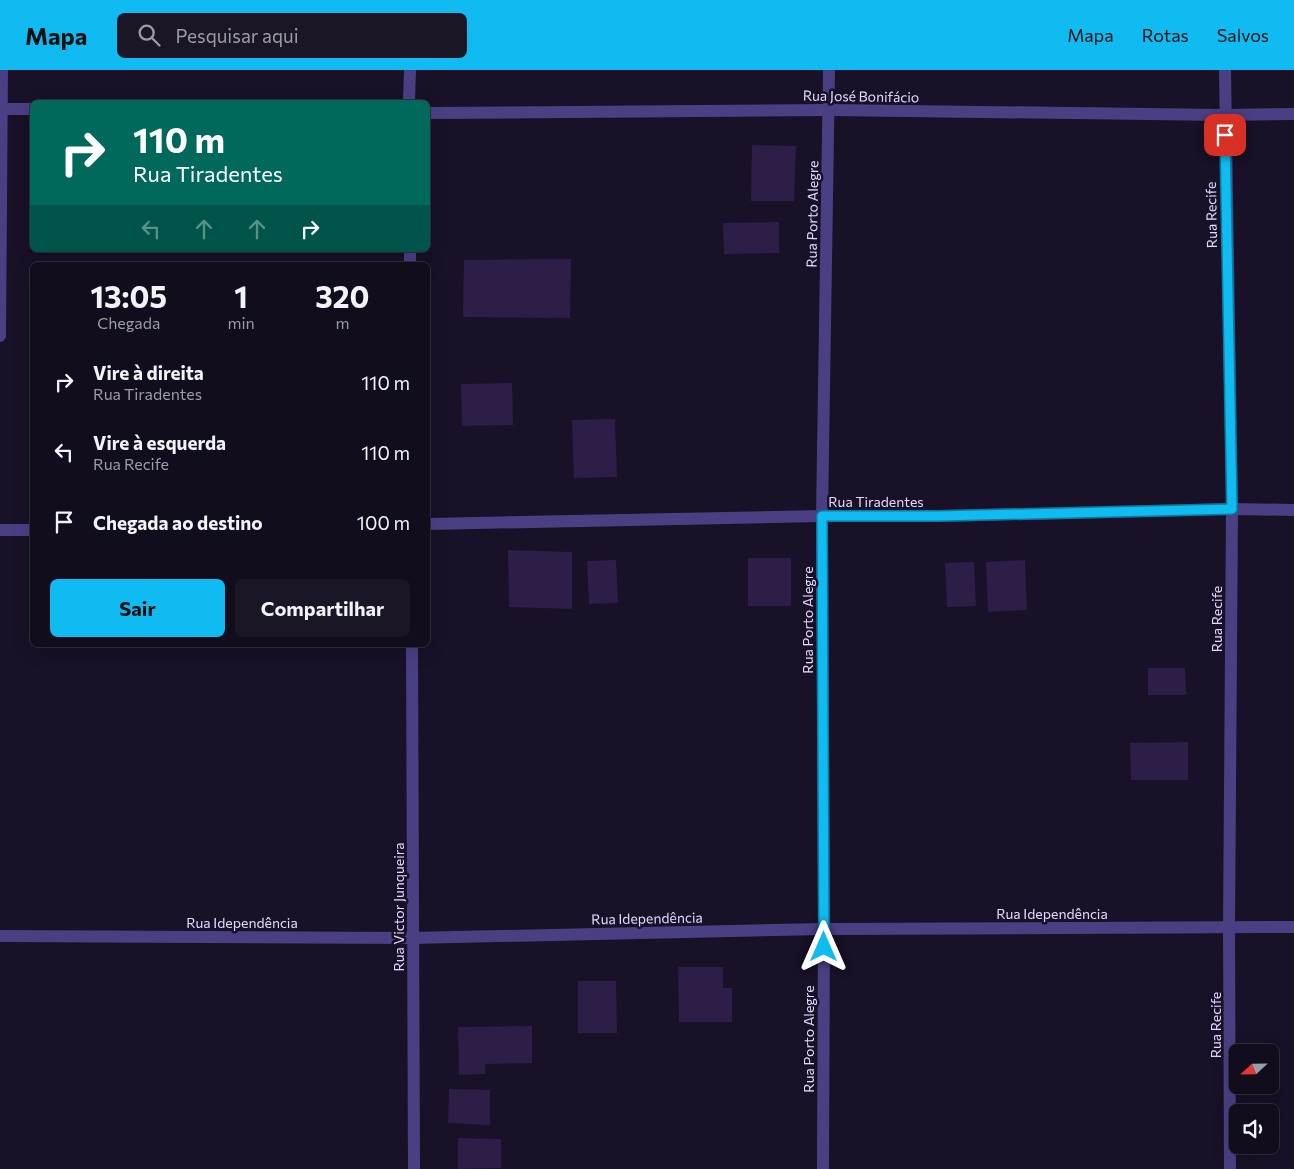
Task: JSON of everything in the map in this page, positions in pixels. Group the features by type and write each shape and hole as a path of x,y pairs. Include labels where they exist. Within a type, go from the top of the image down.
{"street":[{"path":"0,336 2,70"},
{"path":"409,100 410,70"},
{"name":"Rua Porto Alegre","path":"823,1169 822,516 829,70"},
{"name":"Rua Recife","path":"1225,70 1224,115 1232,509 1229,928 1230,1169"},
{"path":"1,109 30,109"},
{"name":"Rua José Bonifácio","path":"430,112 829,110 1224,115 1294,114"},
{"name":"Rua Tiradentes","path":"430,524 822,516 939,516 1232,509 1294,510"},
{"path":"0,530 30,530"},
{"name":"Rua Victor Junqueira","path":"412,647 414,1169"},
{"name":"Rua Idependência","path":"0,936 412,938 824,929 1294,927"}],"building":[{"path":"752,145 796,146 794,201 751,201"},
{"path":"779,222 779,253 724,254 723,223"},
{"path":"571,259 570,318 463,317 464,260"},
{"path":"512,383 513,425 462,426 461,384"},
{"path":"615,419 617,477 574,478 572,420"},
{"path":"508,550 572,552 572,609 509,607"},
{"path":"748,558 791,558 791,606 748,606"},
{"path":"616,560 618,603 589,604 587,561"},
{"path":"1025,560 1027,610 988,612 986,562"},
{"path":"974,562 976,606 947,607 945,563"},
{"path":"1148,668 1185,668 1186,695 1148,695"},
{"path":"1188,742 1188,780 1131,780 1130,743"},
{"path":"678,967 723,967 723,988 732,988 732,1022 679,1022"},
{"path":"578,981 616,981 617,1033 578,1033"},
{"path":"532,1026 532,1063 485,1064 485,1074 459,1075 458,1027"},
{"path":"449,1089 490,1090 490,1125 448,1123"},
{"path":"458,1138 501,1139 501,1168 458,1169"}],"route":[{"path":"824,947 822,516 939,516 1232,509 1225,135"}]}
